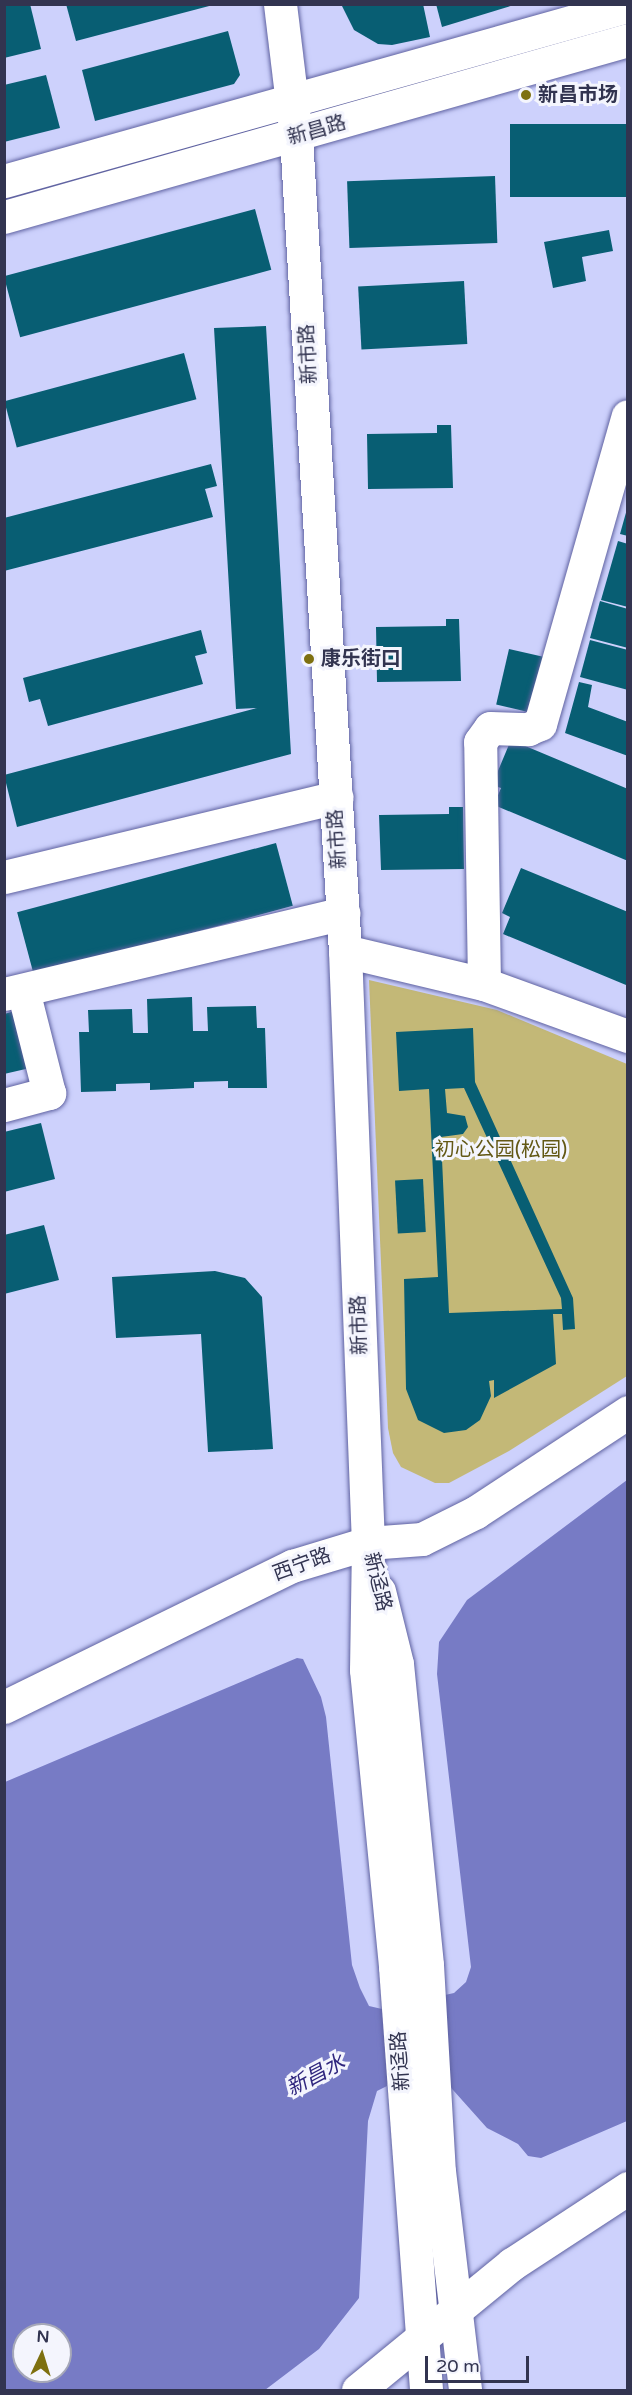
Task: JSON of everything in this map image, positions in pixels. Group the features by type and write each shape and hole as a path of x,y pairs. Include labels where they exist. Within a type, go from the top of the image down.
{"street":[{"name":"新市路","path":"280,4 296,137 343,913 368,1543"},
{"name":"新昌路","path":"4,181 293,102 627,6"},
{"name":"新昌路","path":"4,217 296,137 627,40"},
{"path":"484,984 480,742 490,728 535,728 540,724 627,416"},
{"path":"4,877 336,797"},
{"path":"4,1105 49,1093 14,992 343,913"},
{"path":"345,951 484,984 627,1036"},
{"name":"西宁路","path":"4,1707 292,1566 368,1543 422,1539 476,1512 627,1412"},
{"name":"新迳路","path":"368,1543 396,1665 427,1965 420,2342 426,2391"},
{"name":"新迳路","path":"368,1543 366,1670 395,1967 422,2140 455,2312 465,2391"},
{"path":"358,2391 512,2264 627,2188"}],"green space":[{"name":"初心公园(松园)","path":"369,980 497,1010 627,1064 627,1376 509,1451 449,1483 435,1483 401,1467 393,1453 388,1428"}],"water":[{"name":"新昌水","path":"627,1480 627,2121 541,2158 528,2156 518,2144 487,2128 445,2081 391,2084 377,2091 368,2121 359,2298 319,2349 265,2390 5,2390 5,1782 297,1658 303,1659 321,1697 326,1717 352,1965 360,1988 369,2006 382,2009 454,1993 466,1982 471,1967 437,1674 439,1642 467,1600"}],"building":[{"path":"4,4 30,4 41,49 4,58"},
{"path":"66,4 212,4 213,5 76,41"},
{"path":"341,4 423,4 430,37 392,45 378,44 354,30"},
{"path":"436,4 513,4 514,5 442,27"},
{"path":"228,31 240,75 234,84 95,121 82,70"},
{"path":"46,75 60,128 4,142 4,85"},
{"path":"510,124 628,124 628,197 510,197"},
{"path":"495,176 497,243 349,248 347,181"},
{"path":"255,209 271,270 20,337 4,276"},
{"path":"609,230 613,251 582,257 586,281 553,288 544,242"},
{"path":"464,281 467,344 361,349 358,287"},
{"path":"266,326 291,754 17,827 4,775 257,708 236,709 214,328"},
{"path":"184,353 196,399 17,448 4,401"},
{"path":"437,425 451,425 453,488 368,489 367,434 437,433"},
{"path":"211,464 217,486 205,489 213,517 4,571 4,518"},
{"path":"628,509 628,536 620,534"},
{"path":"618,541 628,544 628,607 601,600"},
{"path":"600,601 628,609 628,648 590,638"},
{"path":"446,619 459,619 461,681 377,682 376,627 446,626"},
{"path":"201,630 207,653 195,656 203,684 48,726 40,699 29,702 23,678"},
{"path":"590,640 628,650 628,690 580,677"},
{"path":"509,649 543,657 530,712 496,705"},
{"path":"579,682 592,685 588,707 628,722 628,756 565,733"},
{"path":"511,740 628,789 628,861 494,805 501,788 492,785"},
{"path":"449,807 463,807 464,869 381,870 379,815 449,814"},
{"path":"276,843 293,906 34,975 17,912"},
{"path":"521,868 628,912 626,985 503,934 510,917 502,913"},
{"path":"192,997 193,1031 208,1031 207,1007 256,1006 257,1028 265,1028 267,1088 228,1088 228,1081 194,1082 194,1088 150,1090 150,1083 116,1084 116,1091 81,1092 79,1032 89,1032 88,1010 132,1009 133,1033 148,1033 147,999"},
{"path":"15,1011 30,1068 4,1074 4,1014"},
{"path":"473,1028 475,1082 573,1298 575,1329 563,1330 562,1314 553,1314 556,1364 494,1398 494,1380 489,1381 491,1396 480,1420 466,1430 444,1433 418,1420 406,1389 404,1279 438,1277 429,1089 399,1091 396,1032","holes":["464,1088 561,1298 562,1309 449,1313 441,1137 463,1134 468,1127 465,1116 447,1113 445,1089"]},
{"path":"41,1123 55,1179 4,1192 4,1132"},
{"path":"423,1179 426,1232 398,1233 395,1180"},
{"path":"44,1225 59,1280 4,1294 4,1235"},
{"path":"215,1271 245,1278 262,1297 273,1449 208,1452 201,1334 116,1338 112,1277"}],"place":[{"name":"新昌市场","path":"526,95"},
{"name":"康乐街口","path":"309,659"}]}
